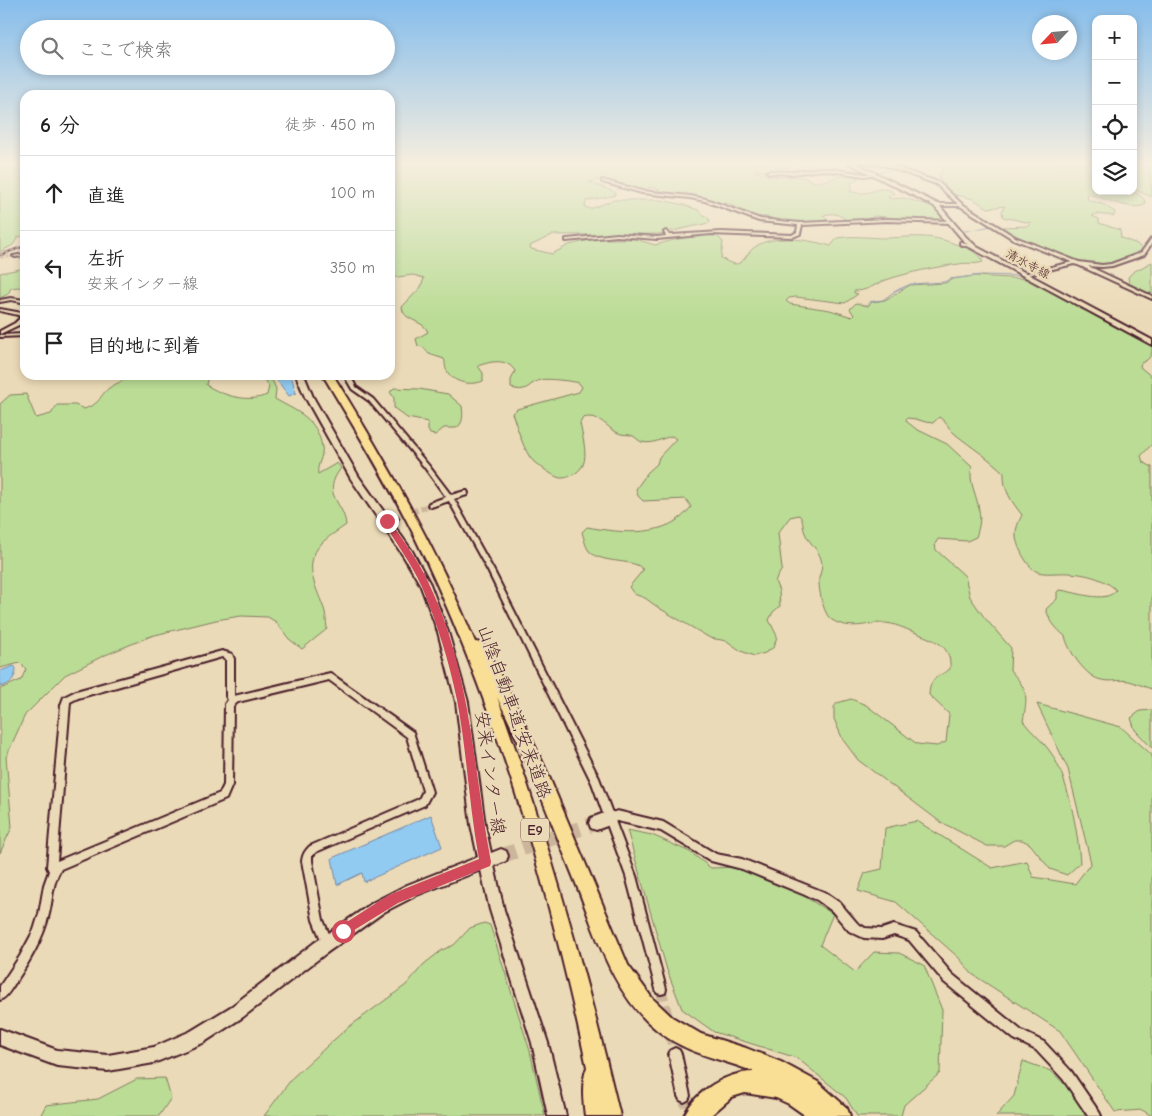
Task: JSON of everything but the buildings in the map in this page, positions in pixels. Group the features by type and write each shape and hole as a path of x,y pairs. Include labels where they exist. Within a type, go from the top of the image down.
{"highway":[{"name":"山陰自動車道;安来道路","path":"331,380 365,437 429,554 472,651 518,776 543,855 575,973 608,1116"},
{"path":"429,554 508,704 542,778 621,972 645,1005 665,1024 697,1043 746,1058 781,1072 811,1089 838,1116"},
{"path":"596,1062 593,1098 596,1116"},
{"path":"695,1116 720,1092 744,1082 781,1088 816,1110 821,1116"}],"main road":[{"name":"清水寺線","path":"945,215 966,241 975,248 1152,343"},
{"name":"安来インター線","path":"302,380 309,397 355,479 391,520 425,584 448,649 462,702 478,824 497,910 540,1044 557,1116"},
{"path":"596,823 610,818"},
{"path":"0,1037 60,1062 78,1066 119,1067 177,1050 237,1016 364,916 394,899 501,856"}],"street":[{"path":"746,215 759,220 800,224 887,220 951,222"},
{"path":"976,215 1014,238 1080,264 1152,298"},
{"path":"568,240 617,235 657,238 695,233 726,232 793,236 799,234 800,224"},
{"path":"666,232 668,236 673,237"},
{"path":"1025,275 1074,263 1102,266 1112,265 1143,254 1152,240"},
{"path":"961,243 975,248"},
{"path":"15,256 20,256"},
{"path":"0,301 11,299 20,300"},
{"path":"0,310 20,314"},
{"path":"0,335 20,321"},
{"path":"0,335 20,335"},
{"path":"350,380 354,388 371,400 450,498 491,571 596,781 631,876 660,989"},
{"path":"431,505 465,493"},
{"path":"54,871 52,867 65,705 67,700 76,695 222,654 229,656 230,659 230,696 232,702"},
{"path":"0,995 18,971 34,941 43,920 50,879 58,866 222,796 228,784 229,704 330,676 410,735 428,792 427,797 422,802 313,850 308,854 307,861 318,920 328,943"},
{"path":"610,818 617,816 663,827 714,858 742,864 820,896 836,907 853,927 864,933 882,934 894,930 912,936 928,952 948,978 1018,1035 1040,1046 1067,1075 1095,1116"},
{"path":"675,1054 684,1096"}],"green space":[{"path":"0,215 20,215 20,237 13,245 0,252"},
{"path":"395,215 704,215 710,220 709,223 659,234 552,235 530,246 531,249 552,254 569,245 595,239 635,239 655,245 697,234 715,234 723,242 721,258 734,264 742,262 757,246 773,240 803,240 831,246 837,238 843,237 921,237 938,239 971,250 983,262 962,263 895,277 867,289 854,291 854,293 858,294 845,303 796,297 789,298 786,301 790,304 830,310 852,317 854,315 850,309 856,303 868,306 872,302 885,300 910,285 945,283 953,279 974,276 1029,279 1065,298 1081,309 1099,316 1152,345 1150,356 1141,363 1140,367 1152,377 1152,444 1141,456 1143,462 1152,467 1152,689 1129,681 1098,679 1087,672 1077,661 1069,648 1065,636 1053,624 1046,609 1057,599 1057,592 1059,590 1098,597 1111,594 1116,590 1104,581 1089,576 1073,573 1043,573 1030,567 1017,541 1017,528 1022,515 1007,490 1004,473 955,434 939,417 933,423 911,418 907,418 906,421 916,429 947,444 972,467 971,478 980,517 976,537 967,541 938,539 935,544 936,550 965,576 970,597 984,617 1011,648 1010,670 1023,688 1026,699 1023,721 1049,750 1062,774 1071,804 1080,863 1067,875 1050,869 1030,844 1022,840 1014,840 1004,846 987,846 939,821 858,760 843,740 834,719 834,707 837,703 851,699 866,705 917,744 937,746 946,742 949,714 929,695 933,681 950,669 950,661 948,654 940,644 899,626 884,623 852,626 832,620 826,613 819,588 821,559 804,531 802,519 799,515 790,517 778,533 782,569 775,581 779,591 780,606 773,612 769,620 777,636 774,647 765,653 754,656 741,651 727,641 710,638 645,598 634,594 629,587 643,570 634,564 595,555 589,551 582,532 587,527 629,532 657,529 681,517 691,507 686,499 643,501 638,496 636,489 648,472 657,464 659,457 676,439 672,436 646,443 639,441 631,435 616,432 595,418 583,418 580,423 585,455 583,465 572,476 560,478 552,474 530,458 512,413 517,409 579,392 582,387 576,382 547,379 535,382 521,390 511,388 511,380 515,371 503,362 478,366 483,373 483,381 468,383 453,378 446,369 444,359 429,354 423,347 418,346 416,339 428,332 422,325 409,318 403,312 402,307 421,287 424,278 413,275 395,277"},
{"path":"748,215 826,215 823,216 827,219 825,222 798,223 782,222 769,217"},
{"path":"839,215 941,215 946,220 874,216 868,220 846,220"},
{"path":"1003,215 1094,215 1092,216 1099,219 1099,223 1120,230 1121,238 1137,244 1142,249 1137,254 1126,259 1110,265 1100,266 1065,257 1023,240 1003,230 1002,227 1028,226 1031,223 1003,217"},
{"path":"1152,262 1152,296 1129,283 1128,277 1133,272"},
{"path":"20,269 20,287 11,288 8,294 0,298 0,273"},
{"path":"123,380 207,380 206,385 228,395 252,398 267,395 269,386 265,380 272,380 276,389 275,399 311,422 316,429 322,447 318,474 337,463 341,468 335,478 333,492 346,525 323,541 313,559 312,575 325,611 327,629 302,649 289,639 276,622 268,617 241,616 216,620 151,636 103,656 65,675 25,715 6,757 12,827 0,853 0,689 21,680 26,669 20,663 0,668 0,404 10,395 26,394 36,418 51,414 57,405 75,405 84,409 97,402 109,388"},
{"path":"394,388 419,389 448,394 462,406 462,421 456,428 444,428 435,435 430,434 428,422 407,418 394,408 394,398 390,392"},
{"path":"1037,704 1121,727 1152,755 1152,1116 1142,1110 1115,1112 1060,1031 972,974 959,958 896,902 858,891 865,873 882,869 885,828 917,821 992,868 1027,861 1033,877 1075,884 1091,863 1068,769"},
{"path":"1152,710 1152,748 1135,730 1131,718 1140,711"},
{"path":"627,830 652,835 690,852 711,868 736,867 799,893 833,914 820,945 855,972 874,952 899,953 924,965 942,1010 940,1073 904,1105 901,1116 857,1116 846,1098 797,1058 714,1032 682,1009 667,970"},
{"path":"484,923 490,925 530,1051 545,1116 264,1116 293,1077 346,1029 406,985 424,964 442,950 454,945 470,928"},
{"path":"1023,1061 1051,1071 1077,1096 1085,1116 996,1116 1014,1096"},
{"path":"165,1078 171,1098 159,1116 40,1116 46,1105 98,1099 137,1079"}],"water":[{"path":"277,380 292,380 296,393 289,396"},
{"path":"14,666 16,672 14,678 7,685 0,687 0,671"},
{"path":"431,815 442,847 364,882 362,873 337,885 332,858"}],"waterway":[{"path":"980,215 992,223"},
{"path":"960,232 992,226"},
{"path":"1007,232 1074,260"},
{"path":"1029,275 1078,264"},
{"path":"1092,268 1137,289"},
{"path":"867,305 869,302 883,300 895,291 911,284 944,282 950,279 981,275 1024,276"}],"tunnel":[{"path":"0,257 15,256"},
{"path":"395,518 431,505"},
{"path":"501,856 596,823"},
{"path":"661,989 668,1020"},
{"path":"670,1033 675,1054"},
{"path":"684,1096 688,1116"}],"railway":[{"path":"0,255 20,248"}],"route":[{"path":"343,931 364,916 394,899 486,862 478,824 472,764 456,675 443,632 425,584 387,521"}]}
